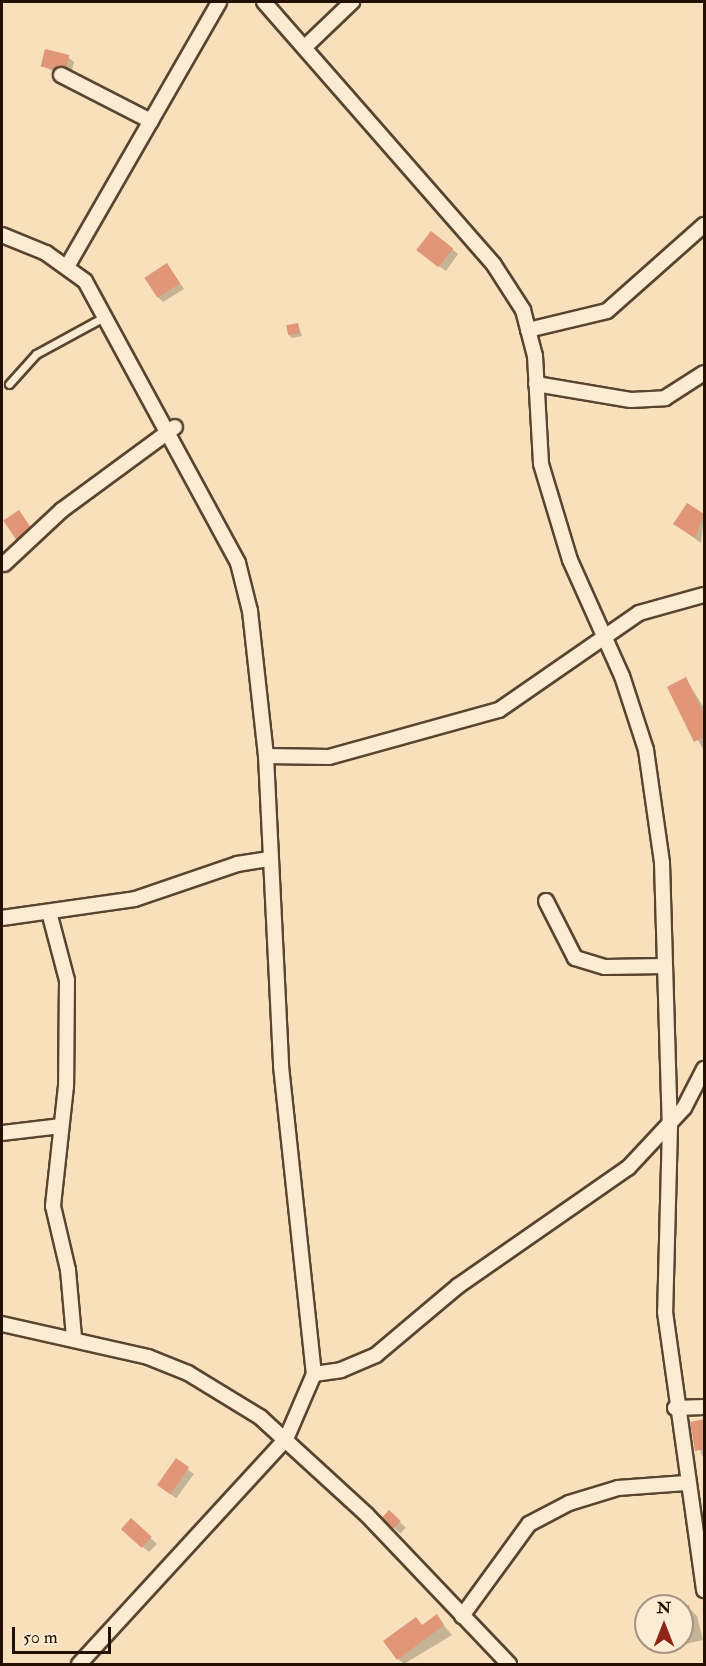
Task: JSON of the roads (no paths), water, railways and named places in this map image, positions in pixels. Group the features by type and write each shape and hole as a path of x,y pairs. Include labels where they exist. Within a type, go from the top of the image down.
{"street":[{"path":"68,266 219,2"},
{"path":"264,2 306,46 494,265 523,310 536,384 541,464 600,636 622,676 653,778 662,863 670,1126 665,1312 675,1408 705,1590"},
{"path":"306,46 352,2"},
{"path":"61,75 151,121"},
{"path":"528,330 606,311 705,225"},
{"path":"2,236 68,266 85,281 170,429 238,563 250,610 266,756 270,860 289,1165 314,1374 286,1439 79,1665"},
{"path":"536,384 631,400 665,398 705,373"},
{"path":"4,564 62,510 170,429"},
{"path":"266,756 329,757 449,728 499,710 600,636 639,613 705,596"},
{"path":"2,918 135,899 237,864 270,860"},
{"path":"546,901 574,958 585,964 664,966"},
{"path":"49,912 67,980 61,1126 53,1206 68,1270 74,1337"},
{"path":"314,1374 341,1370 376,1355 458,1286 628,1168 670,1126 705,1069"},
{"path":"2,1133 61,1126"},
{"path":"2,1324 74,1337 188,1373 286,1439 509,1665"},
{"path":"675,1408 705,1407"},
{"path":"462,1616 529,1524 569,1503 618,1488 686,1483"}],"lane":[{"path":"9,384 36,354 104,317"}]}
